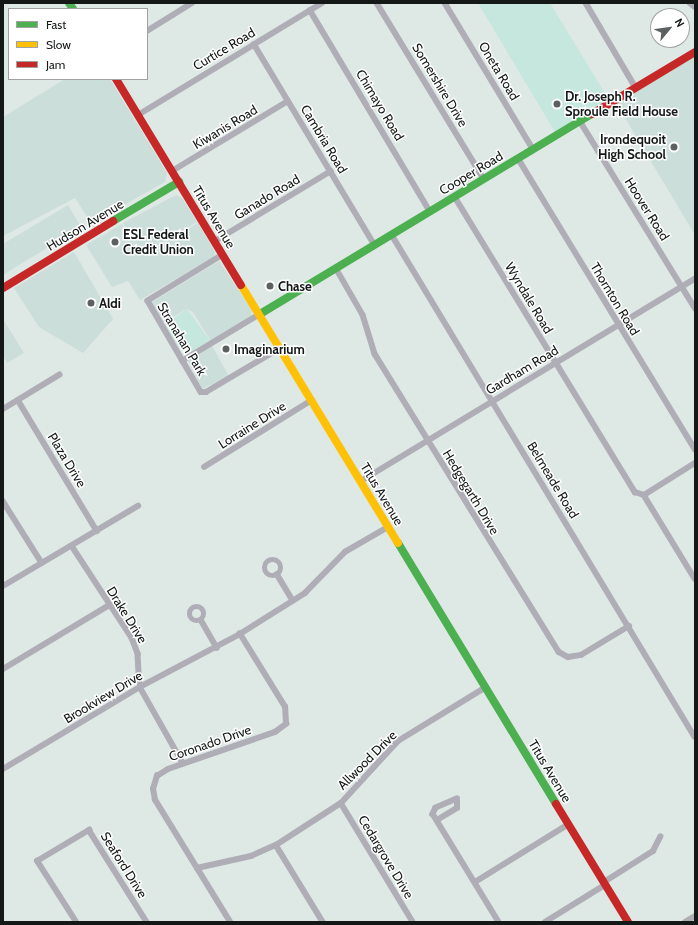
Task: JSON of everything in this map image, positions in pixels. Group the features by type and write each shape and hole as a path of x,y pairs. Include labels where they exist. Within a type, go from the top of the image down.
{"main road":[{"name":"Cooper Road","path":"260,314 695,52"},
{"name":"Titus Avenue","path":"117,80 628,922"},
{"name":"Hudson Avenue","path":"3,288 179,182"}],"street":[{"path":"148,29 192,3"},
{"name":"Curtice Road","path":"138,115 322,3"},
{"name":"Somershire Drive","path":"377,3 484,179"},
{"name":"Oneta Road","path":"445,3 534,149"},
{"path":"586,3 636,88"},
{"path":"690,3 695,7"},
{"name":"Chimayo Road","path":"310,10 430,211"},
{"name":"Cambria Road","path":"254,44 375,245"},
{"name":"Kiwanis Road","path":"172,171 288,101"},
{"name":"Hoover Road","path":"580,121 695,308"},
{"name":"Thornton Road","path":"518,158 618,326 695,450"},
{"name":"Ganado Road","path":"215,241 331,171"},
{"name":"Wyndale Road","path":"455,196 635,492 644,494"},
{"name":"Belmeade Road","path":"392,234 695,737"},
{"name":"Stranahan Park","path":"223,255 148,301 182,361 204,393 280,348"},
{"name":"Hedgegarth Drive","path":"336,268 363,315 375,354 560,652 568,657 581,655 629,626"},
{"name":"Gardham Road","path":"361,481 695,279"},
{"path":"182,361 260,314"},
{"path":"3,409 59,375"},
{"name":"Plaza Drive","path":"18,400 97,531"},
{"name":"Lorraine Drive","path":"204,467 312,400"},
{"path":"695,463 644,494 695,579"},
{"path":"3,501 42,563"},
{"path":"3,586 138,506"},
{"name":"Brookview Drive","path":"3,769 140,687 217,648 293,601 335,560 388,527"},
{"name":"Drake Drive","path":"72,546 108,606 136,646 140,687 183,763"},
{"path":"278,574 293,601"},
{"path":"3,669 108,606"},
{"path":"201,620 217,648"},
{"name":"Coronado Drive","path":"227,921 153,794 157,776 183,763 275,732 286,724 285,708 240,634"},
{"name":"Allwood Drive","path":"197,868 250,856 276,845 341,804 398,741 486,688"},
{"path":"437,820 457,808 458,798 434,810 437,820 499,922"},
{"name":"Cedargrove Drive","path":"341,804 413,922"},
{"path":"475,882 569,824"},
{"name":"Seaford Drive","path":"76,922 38,861 89,830 147,922"},
{"path":"544,922 653,851 660,837"},
{"path":"276,845 322,922"},
{"path":"685,922 695,916"}],"shaded area":[{"path":"695,56 695,235 616,103"},
{"path":"63,80 111,80 167,173 165,182 99,219 89,220 75,198 3,236 3,117"},
{"path":"176,195 182,198 197,222 142,255 123,223"},
{"path":"68,205 81,227 3,275 3,244"},
{"path":"198,223 215,252 214,257 140,300 128,281 112,287 86,245 122,224 142,256"},
{"path":"74,252 113,319 83,353 39,327 14,288"},
{"path":"219,261 252,310 251,316 211,341 193,312 187,309 162,323 150,303"},
{"path":"3,319 24,353 7,363 3,356"},
{"path":"212,346 229,376 202,389 188,361"}],"green space":[{"path":"478,3 550,3 609,100 555,132"},
{"path":"187,309 210,341 186,358 164,326"}],"traffic: fast":[{"path":"69,3 72,8"},
{"path":"260,314 592,114"},
{"path":"113,221 179,182"},
{"path":"398,543 556,804"}],"traffic: slow":[{"path":"241,285 398,543"}],"traffic: jam":[{"path":"592,114 695,52"},
{"path":"117,80 241,285"},
{"path":"3,288 113,221"},
{"path":"556,804 628,922"}],"place":[{"name":"Dr. Joseph R. Sproule Field House","path":"557,104"},
{"name":"Irondequoit High School","path":"674,147"},
{"name":"ESL Federal Credit Union","path":"115,242"},
{"name":"Chase","path":"270,286"},
{"name":"Aldi","path":"91,303"},
{"name":"Imaginarium","path":"226,349"}]}
